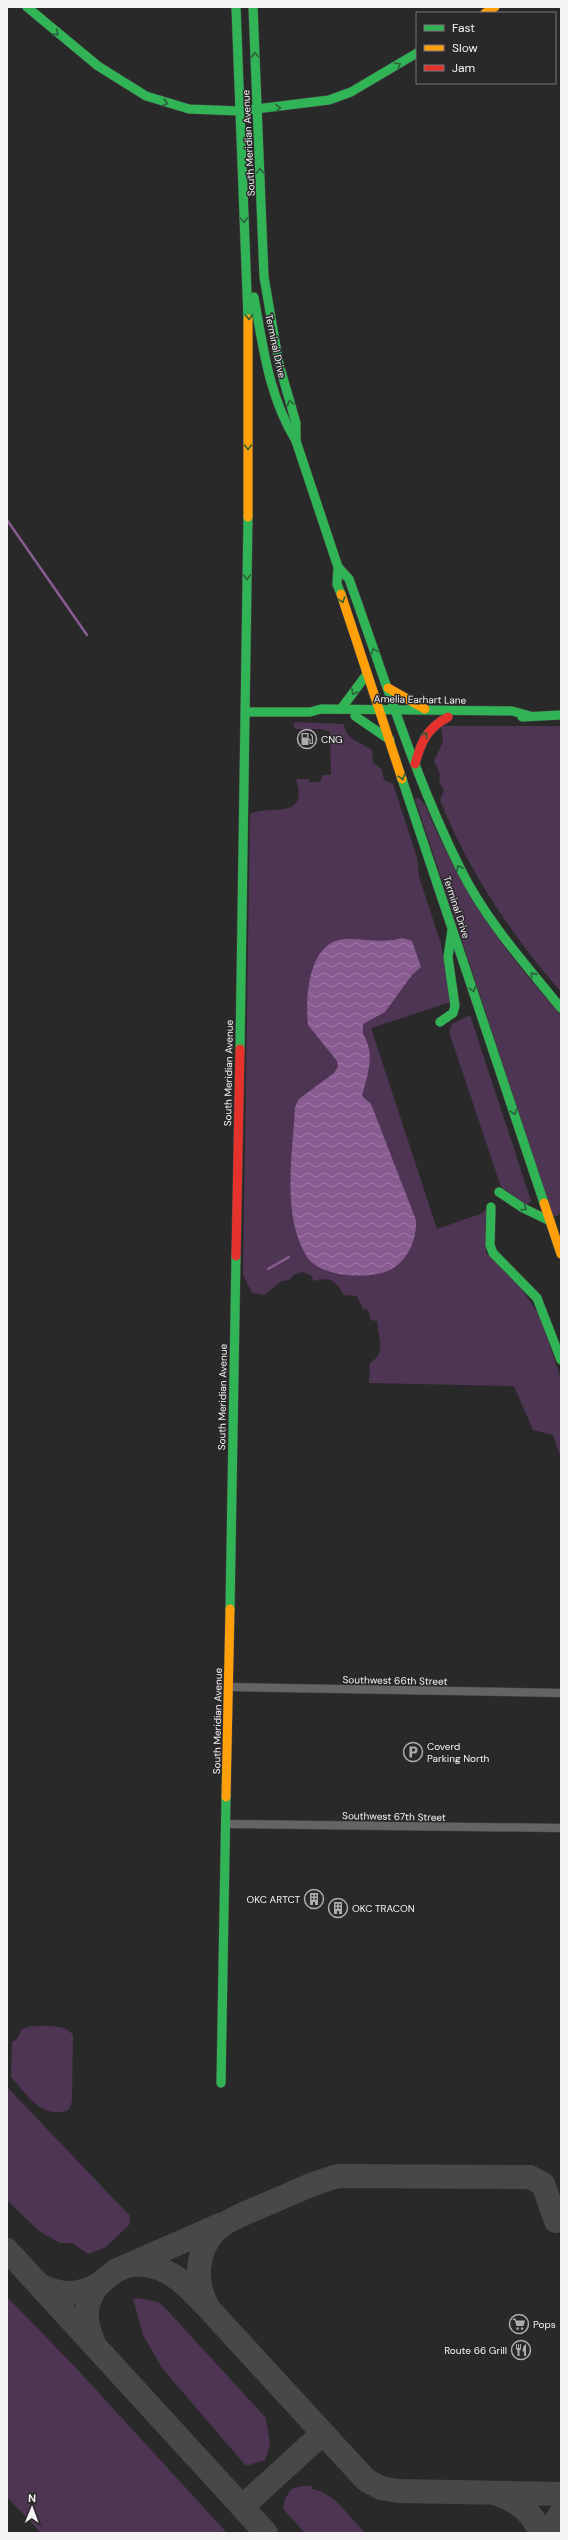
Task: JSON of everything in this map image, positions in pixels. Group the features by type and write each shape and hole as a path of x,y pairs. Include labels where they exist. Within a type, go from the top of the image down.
{"main road":[{"path":"27,7 98,66 146,96 189,109 239,111 257,108 286,107 330,100 351,92 416,55"},
{"name":"South Meridian Avenue","path":"221,2083 246,712 249,338 236,7"},
{"name":"South Meridian Avenue","path":"253,7 264,277"},
{"name":"Terminal Drive","path":"246,250 274,391 285,426 296,441 338,567 337,584 560,1247"},
{"name":"Terminal Drive","path":"264,277 279,364 296,423 296,441"},
{"name":"Terminal Drive","path":"338,567 349,579 415,764 446,841 479,902 517,955 561,1008"},
{"path":"341,709 367,674"},
{"path":"388,688 426,710"},
{"name":"Amelia Earhart Lane","path":"246,712 310,712 321,709 341,709 448,717 512,718 561,715"},
{"name":"Amelia Earhart Lane","path":"397,713 426,710 512,711 530,716"},
{"name":"Amelia Earhart Lane","path":"310,712 319,715 355,716 381,713"},
{"path":"355,716 390,740"},
{"path":"415,764 423,736 438,723 448,717"},
{"path":"440,1022 453,1013 455,1006 448,957 452,927"},
{"path":"499,1192 524,1206 535,1216 550,1221"},
{"path":"491,1207 490,1245 493,1253 537,1298 545,1314 561,1360"}],"street":[{"name":"Southwest 66th Street","path":"229,1686 561,1693"},
{"name":"Southwest 67th Street","path":"226,1824 561,1828"}],"shaded area":[{"path":"295,722 344,724 348,734 354,740 372,750 373,762 382,770 384,780 393,784 417,857 419,877 441,944 451,1002 371,1028 437,1229 483,1213 486,1209 486,1253 520,1287 539,1314 561,1379 561,1458 553,1435 533,1430 514,1386 369,1383 370,1363 375,1359 380,1350 377,1321 371,1320 368,1310 363,1309 357,1296 344,1295 332,1280 324,1279 313,1281 312,1276 303,1272 293,1275 291,1279 280,1282 264,1295 252,1293 243,1275 250,814 257,811 285,809 292,806 297,801 299,792 296,779 309,779 309,782 318,782 322,779 322,775 331,775 330,732 321,729 296,729 293,726"},
{"path":"441,726 561,726 561,992 542,970 492,901 451,827 440,800 444,790 439,782 440,774 434,761 443,742"},
{"path":"419,798 425,805 452,864 483,916 519,966 561,1015 561,1211 558,1216 553,1216 415,799"},
{"path":"470,1015 531,1201 527,1205 501,1187 449,1032 452,1024"},
{"path":"31,2026 59,2027 69,2031 73,2035 72,2100 70,2107 66,2111 53,2112 45,2110 33,2101 11,2077 12,2042 17,2039 22,2029"},
{"path":"7,2087 130,2216 129,2225 106,2247 88,2254 72,2243 60,2243 39,2231 7,2200"},
{"path":"7,2297 76,2368 227,2533 41,2533 7,2497"},
{"path":"138,2298 158,2302 167,2310 266,2418 270,2445 265,2460 246,2466 162,2368 143,2335 133,2299"},
{"path":"303,2486 312,2486 312,2489 322,2492 335,2500 365,2533 305,2533 283,2509 285,2499 291,2489"}],"water":[{"path":"402,938 412,941 421,967 412,975 385,1012 363,1024 363,1034 368,1045 370,1058 362,1096 371,1104 416,1220 415,1234 411,1248 403,1260 392,1269 383,1273 360,1276 335,1273 314,1264 307,1257 299,1240 291,1203 290,1184 295,1107 299,1099 334,1073 338,1067 337,1061 308,1025 307,1000 309,986 316,960 323,949 333,942 345,939 388,941"}],"waterway":[{"path":"7,520 87,635"},
{"path":"268,1269 289,1257"}],"taxiway":[{"path":"556,2221 543,2184 530,2177 339,2176 307,2186 229,2221 218,2228 204,2248 200,2260 199,2272 203,2297 209,2309 366,2480 381,2488 398,2491 561,2494"},
{"path":"98,2285 115,2271 220,2225"},
{"path":"7,2250 266,2533"},
{"path":"130,2265 142,2265 163,2270 180,2281 204,2304"},
{"path":"41,2286 63,2293 76,2293 98,2285 90,2299 87,2312 88,2326 93,2341"},
{"path":"242,2507 322,2434"},
{"path":"497,2494 511,2500 529,2513 540,2533"},
{"path":"548,2533 561,2513"}],"traffic: fast":[{"path":"27,7 98,66 146,96 189,109 239,111 329,100 351,92 416,54"},
{"path":"236,7 248,319"},
{"path":"253,7 264,277 279,364 296,423 296,441"},
{"path":"254,297 264,353 273,389 279,407 296,441 338,567 337,584 341,594"},
{"path":"240,1049 248,517"},
{"path":"338,567 349,579 414,762 443,833 460,868 470,887 493,923 561,1008"},
{"path":"341,709 367,674"},
{"path":"246,712 310,712 321,709 512,711 530,716"},
{"path":"522,717 561,715"},
{"path":"355,716 390,740"},
{"path":"402,779 544,1203"},
{"path":"440,1022 453,1013 455,1006 448,957 452,930"},
{"path":"499,1192 523,1208 550,1221"},
{"path":"491,1207 490,1245 493,1253 537,1298 561,1360"},
{"path":"230,1609 236,1256"},
{"path":"221,2083 226,1797"}],"traffic: slow":[{"path":"487,12 495,7"},
{"path":"248,319 248,517"},
{"path":"341,594 402,779"},
{"path":"388,688 425,709"},
{"path":"544,1203 561,1254"},
{"path":"226,1797 230,1609"}],"traffic: jam":[{"path":"415,764 426,736 435,726 448,717"},
{"path":"236,1256 240,1049"}],"place":[{"name":"CNG","path":"307,739"},
{"name":"Coverd Parking North","path":"413,1752"},
{"name":"OKC ARTCT","path":"314,1899"},
{"name":"OKC TRACON","path":"338,1908"},
{"name":"Pops","path":"519,2324"},
{"name":"Route 66 Grill","path":"521,2350"}]}
